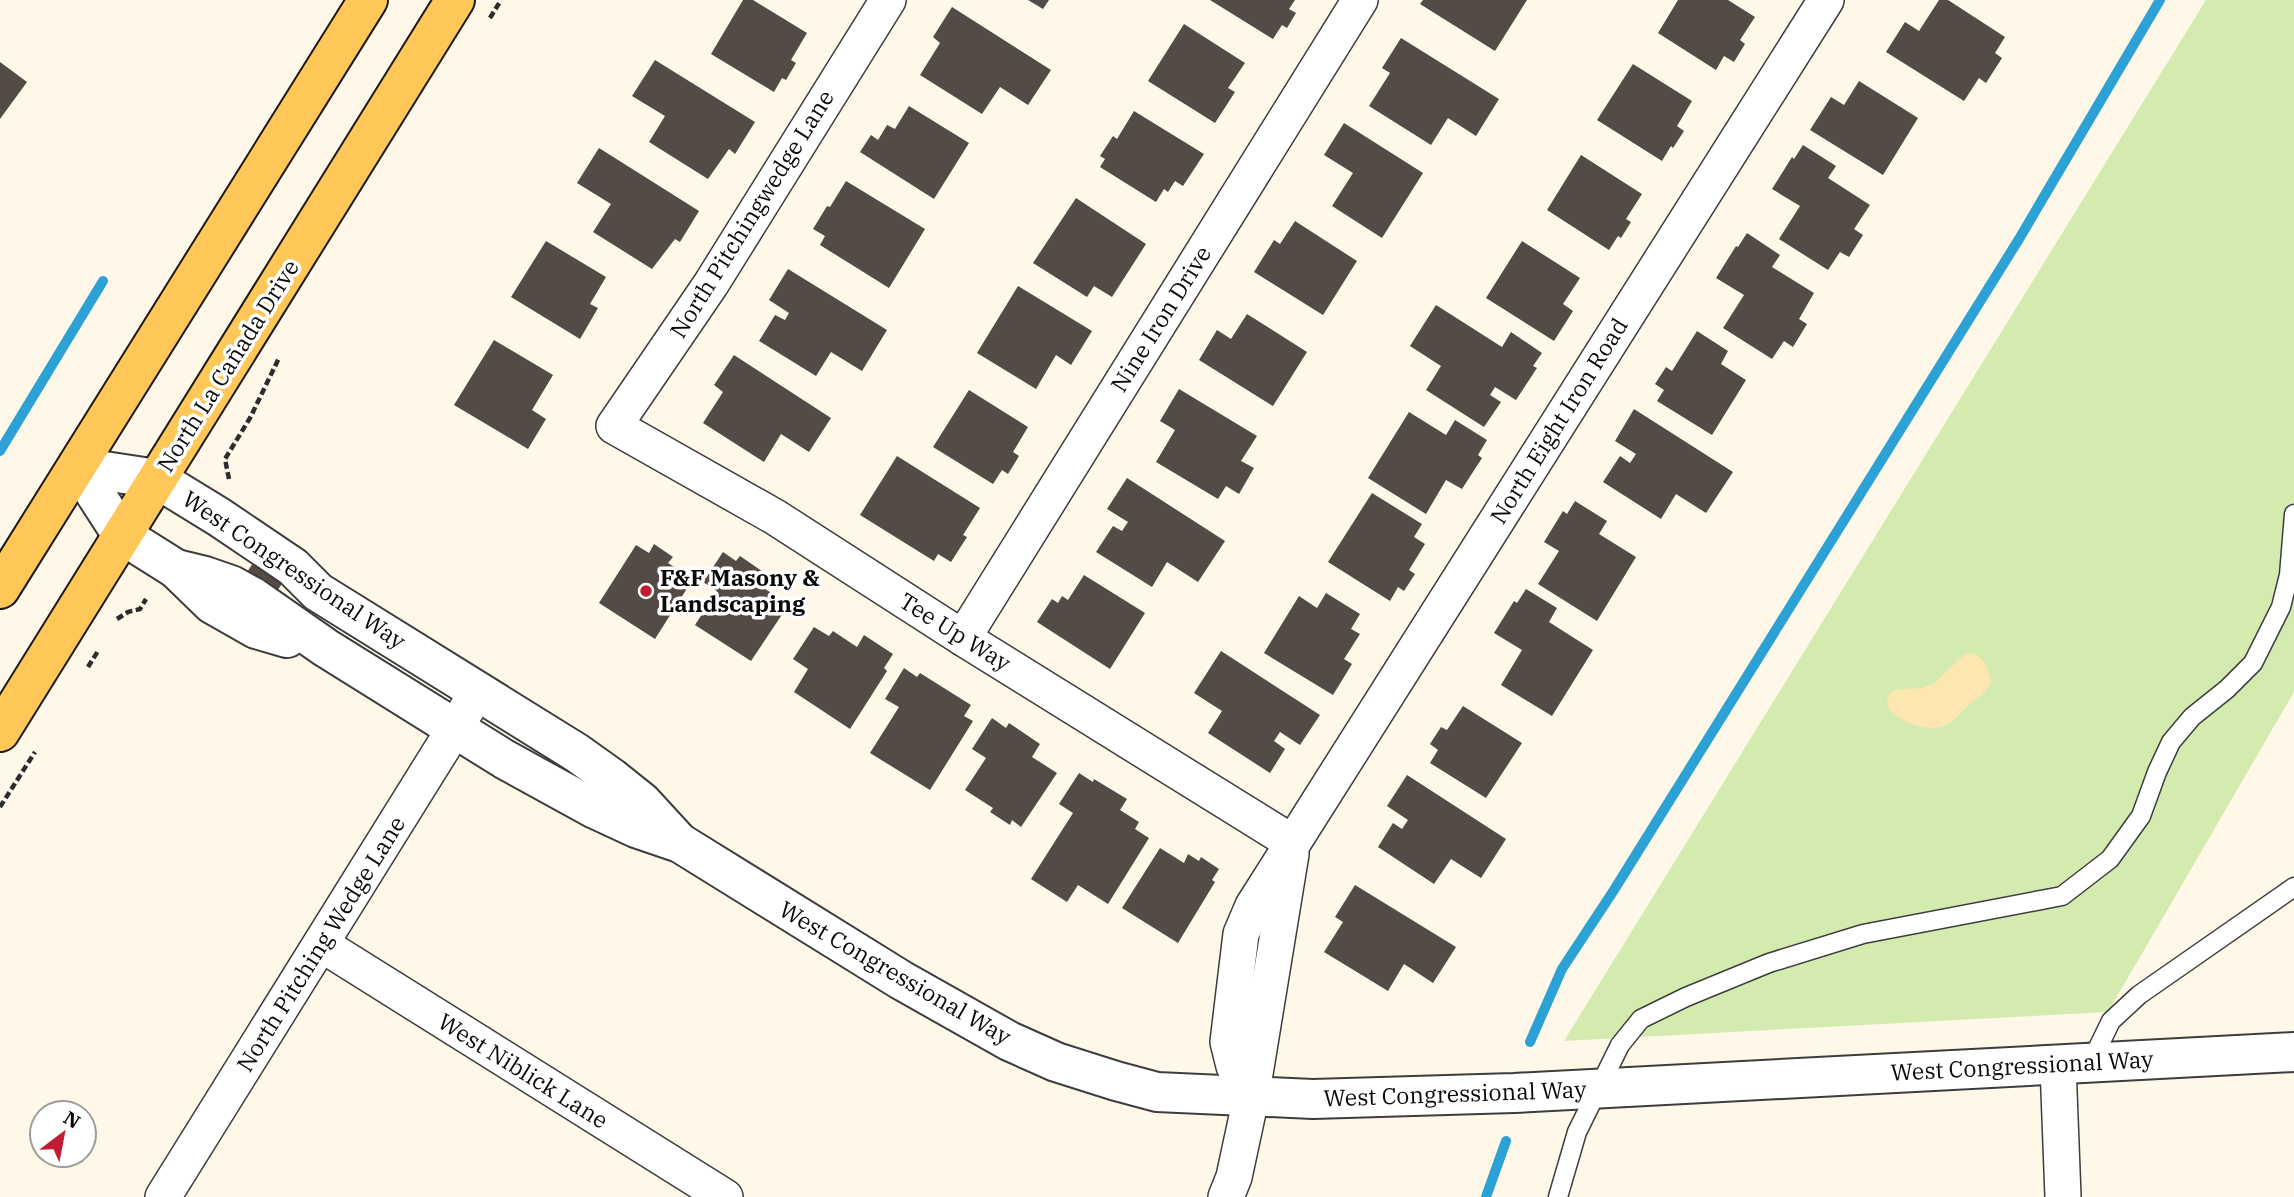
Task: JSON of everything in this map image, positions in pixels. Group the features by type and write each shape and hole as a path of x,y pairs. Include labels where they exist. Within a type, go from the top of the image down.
{"main road":[{"path":"0,589 368,0"},
{"name":"North La Cañada Drive","path":"0,732 454,0"}],"street":[{"name":"North Pitchingwedge Lane","path":"614,426 711,284 888,0"},
{"name":"Nine Iron Drive","path":"963,638 1360,0"},
{"name":"North Eight Iron Road","path":"1226,1197 1234,1177 1251,1098 1293,843 1826,0"},
{"name":"Tee Up Way","path":"614,426 775,517 963,638 1293,843"},
{"name":"West Congressional Way","path":"78,467 157,480 219,517 293,567 318,592 577,753 642,802 680,843"},
{"name":"West Congressional Way","path":"78,467 122,535 176,569 197,591 234,618 275,635 311,638 504,760 594,809 636,828 680,843 901,980 1009,1041 1056,1062 1157,1092 1313,1100 2294,1052"},
{"path":"311,638 318,592"},
{"name":"North Pitching Wedge Lane","path":"163,1197 478,691"},
{"name":"West Niblick Lane","path":"321,944 726,1197"},
{"path":"2063,1197 2075,1064"}],"lane":[{"path":"1558,1197 1577,1132 1620,1045 1641,1019 1686,997 1769,963 1863,934 2062,896 2110,859 2141,816 2171,741 2192,717 2227,689 2253,663 2281,607 2289,576 2294,514"},
{"path":"2075,1064 2111,1021 2139,995 2294,887"}],"path":[{"path":"488,22 501,0"},
{"path":"231,487 225,458 250,418 286,348"},
{"path":"113,625 117,618 139,609 146,599"},
{"path":"82,676 104,640"},
{"path":"0,807 39,745"}],"green space":[{"path":"2206,0 2294,0 2294,692 2108,1012 1564,1041"}],"sand":[{"path":"1966,653 1981,658 1991,682 1984,692 1951,722 1935,728 1925,727 1902,720 1893,714 1888,706 1888,698 1894,690 1923,688 1935,683"}],"building":[{"path":"743,0 753,0 807,33 791,60 796,63 786,80 782,78 774,92 711,54"},
{"path":"1028,0 1049,0 1043,9"},
{"path":"1210,0 1295,0 1289,9 1296,13 1287,28 1282,25 1273,39"},
{"path":"1423,0 1527,0 1495,51 1420,4"},
{"path":"1678,0 1728,0 1755,17 1740,40 1745,44 1734,62 1724,56 1716,70 1658,33"},
{"path":"1939,0 1948,0 2005,37 1995,53 2002,58 1986,83 1979,78 1964,101 1886,52 1905,22 1919,31"},
{"path":"952,7 1051,70 1028,105 1000,87 982,114 920,75 940,43 933,37"},
{"path":"1184,24 1245,63 1228,88 1235,92 1215,123 1148,81"},
{"path":"1401,38 1499,99 1476,136 1448,118 1431,145 1369,106 1390,73 1382,68"},
{"path":"655,60 755,122 735,154 729,149 708,179 649,142 665,116 632,96"},
{"path":"0,62 27,82 0,119"},
{"path":"1633,64 1692,101 1677,126 1684,131 1662,161 1597,120"},
{"path":"1859,81 1918,118 1883,175 1810,130 1831,97 1844,105"},
{"path":"909,106 969,143 934,199 860,152 871,135 878,140 887,125 895,129"},
{"path":"1134,111 1204,154 1183,186 1175,181 1168,192 1164,189 1156,202 1100,167 1105,159 1100,156 1113,136 1117,139"},
{"path":"1344,123 1423,173 1382,238 1332,206 1353,173 1324,155"},
{"path":"1803,145 1836,166 1828,178 1870,205 1854,229 1863,235 1849,257 1840,252 1828,270 1779,239 1800,206 1772,189"},
{"path":"599,148 699,211 680,242 675,239 652,269 593,232 611,204 577,183"},
{"path":"1581,155 1642,194 1626,219 1631,222 1609,250 1547,210"},
{"path":"846,181 925,229 889,288 820,245 825,236 813,229"},
{"path":"1076,198 1146,244 1112,297 1094,286 1087,297 1033,263"},
{"path":"1295,221 1357,261 1323,315 1254,272 1274,240 1280,244"},
{"path":"1747,233 1780,255 1772,267 1814,293 1799,319 1807,324 1793,347 1784,341 1772,359 1723,328 1744,295 1716,278"},
{"path":"546,241 606,277 590,304 598,308 580,339 511,297"},
{"path":"1522,241 1580,278 1563,304 1573,311 1554,341 1486,298"},
{"path":"788,269 887,330 862,371 831,352 816,376 759,341 775,315 785,320 789,313 769,300"},
{"path":"1018,286 1092,331 1071,365 1056,355 1036,389 977,353"},
{"path":"1436,305 1502,347 1511,332 1542,353 1533,366 1537,368 1516,400 1495,387 1490,395 1501,402 1484,427 1426,390 1441,366 1410,346"},
{"path":"1247,314 1307,352 1273,406 1199,360 1217,330 1231,339"},
{"path":"1697,331 1728,351 1721,364 1746,380 1712,435 1657,401 1664,390 1655,384 1666,367 1672,371"},
{"path":"494,340 553,375 532,410 546,419 528,449 454,405"},
{"path":"734,355 831,418 809,452 781,434 764,462 703,423 723,392 714,385"},
{"path":"1179,389 1257,436 1241,461 1254,468 1239,494 1226,486 1218,499 1156,462 1175,430 1160,421"},
{"path":"969,390 1028,427 1013,452 1019,456 1008,474 1002,470 993,484 933,447"},
{"path":"1634,409 1733,472 1706,513 1676,494 1661,519 1603,482 1620,456 1630,463 1636,454 1615,441"},
{"path":"1409,412 1446,435 1455,420 1487,440 1478,455 1482,458 1462,489 1446,480 1426,514 1368,478"},
{"path":"897,456 980,508 963,535 967,537 951,562 938,554 934,561 860,515"},
{"path":"1127,478 1225,541 1198,582 1167,562 1152,587 1096,552 1113,526 1122,531 1128,522 1107,509"},
{"path":"1372,493 1422,524 1414,537 1425,544 1409,570 1415,574 1404,591 1398,587 1390,601 1328,562"},
{"path":"1575,501 1607,521 1599,534 1636,557 1597,621 1538,584 1559,551 1544,542 1563,511 1567,514"},
{"name":"F&F Masony & Landscaping","path":"654,544 673,557 668,563 693,579 655,639 599,603 636,545 649,553"},
{"path":"723,552 736,561 740,556 772,578 765,589 789,604 751,661 695,625 717,591 703,582"},
{"path":"253,563 283,582 272,599 242,580"},
{"path":"1084,575 1145,613 1110,669 1037,622 1052,599 1058,603 1062,596 1068,600"},
{"path":"1526,589 1557,608 1549,622 1593,650 1552,716 1501,685 1522,650 1494,633 1514,601 1517,603"},
{"path":"1326,593 1360,614 1351,629 1360,634 1344,659 1352,664 1333,695 1264,653 1299,596 1317,608"},
{"path":"814,627 829,636 833,631 857,647 864,635 893,654 884,668 887,671 850,729 794,692 808,669 793,659"},
{"path":"1221,651 1320,715 1300,745 1280,732 1274,741 1285,749 1270,773 1208,733 1222,711 1194,693"},
{"path":"904,668 917,677 920,673 971,705 964,716 973,721 930,790 870,753 899,707 885,699"},
{"path":"1463,706 1522,743 1486,798 1430,763 1438,750 1430,744 1441,727 1447,730"},
{"path":"992,718 1006,728 1009,723 1040,744 1032,757 1057,773 1021,827 1012,820 1010,825 990,812 993,808 965,790 986,758 972,749"},
{"path":"1079,773 1127,799 1120,810 1139,822 1135,829 1149,838 1108,904 1078,885 1067,902 1031,879 1073,813 1059,804"},
{"path":"1407,775 1506,839 1481,878 1451,859 1434,884 1378,847 1393,823 1402,829 1408,820 1387,806"},
{"path":"1160,848 1184,863 1188,854 1199,861 1201,857 1219,869 1212,880 1215,882 1178,943 1122,908"},
{"path":"1355,885 1456,947 1433,983 1404,964 1388,991 1324,952 1343,922 1335,917"}],"waterway":[{"path":"1530,1042 1562,969 1614,890 2019,239 2160,0"},
{"path":"0,451 103,281"},
{"path":"1486,1197 1506,1141"}],"place":[{"name":"F&F Masony & Landscaping","path":"646,591"}]}
